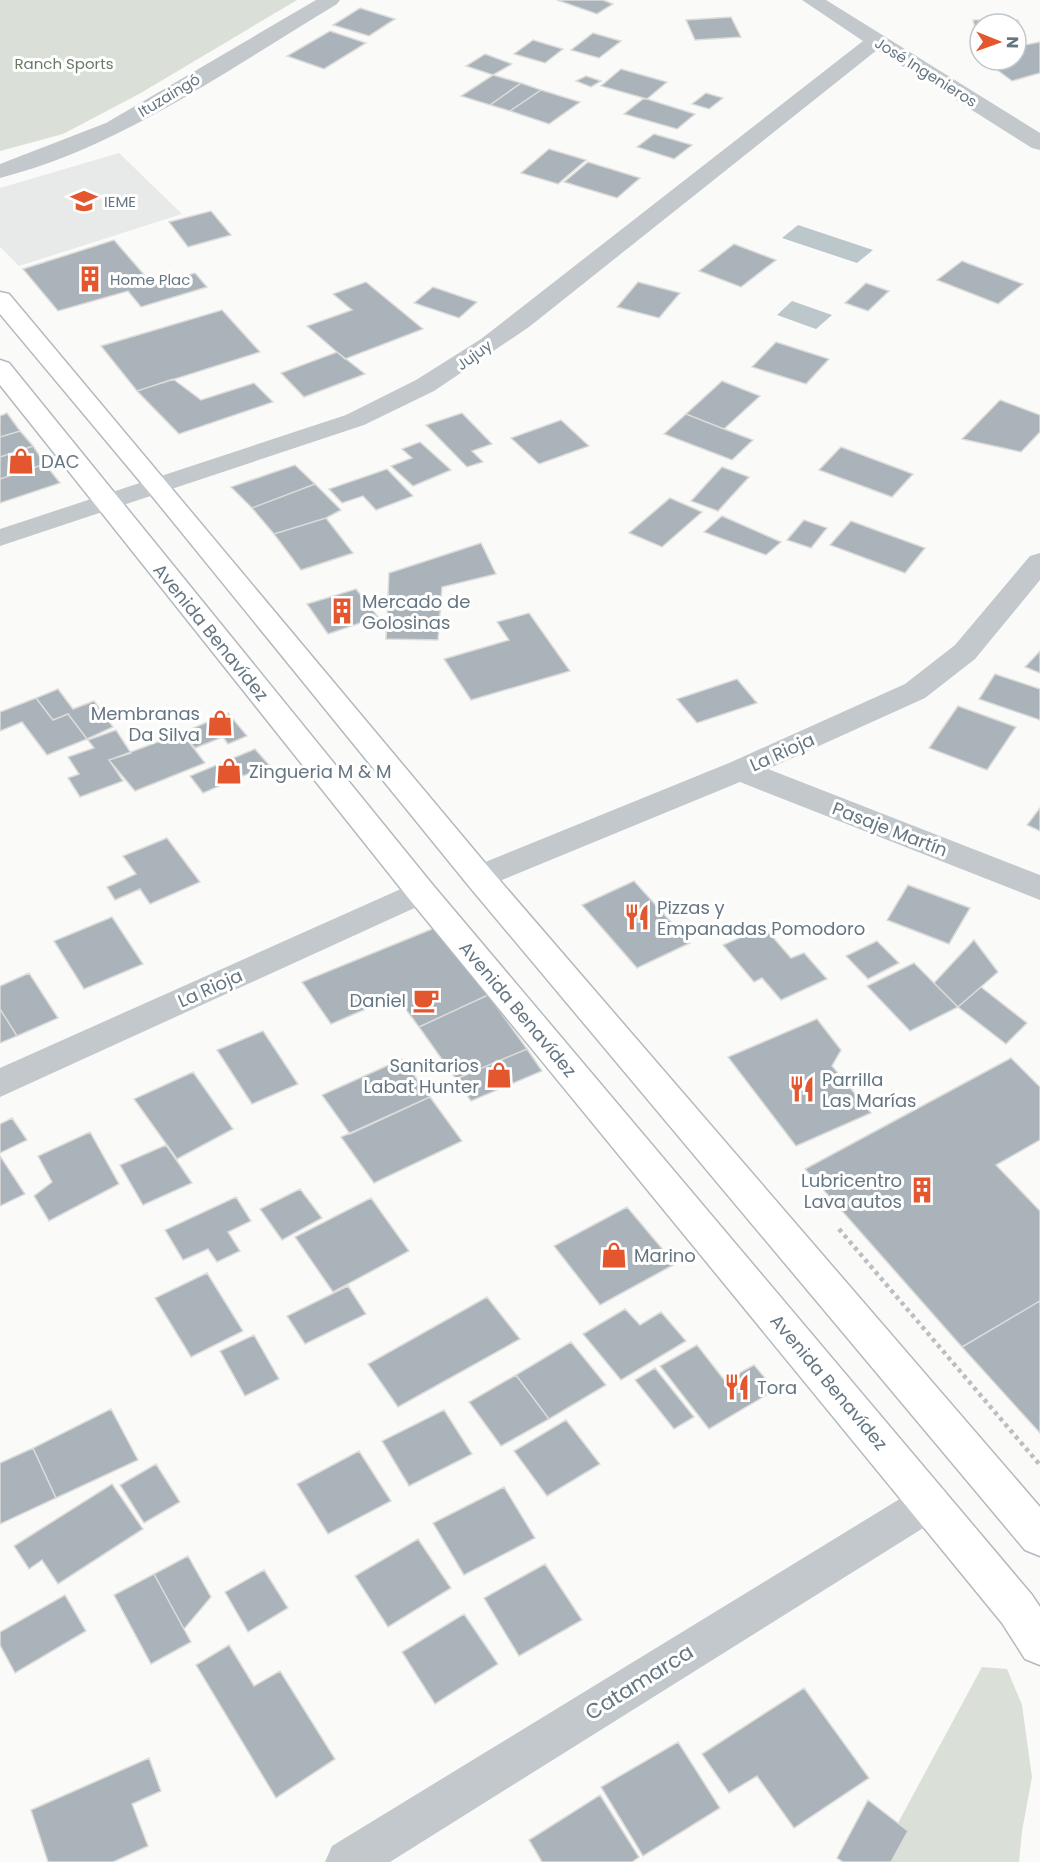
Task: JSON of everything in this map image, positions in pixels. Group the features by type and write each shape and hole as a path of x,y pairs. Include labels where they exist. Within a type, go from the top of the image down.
{"main road":[{"path":"0,299 157,485 479,877 1040,1538"},
{"name":"Avenida Benavídez","path":"0,368 421,892 930,1502 1017,1609 1040,1646"}],"street":[{"name":"Ituzaingó","path":"0,171 48,155 114,128 330,0"},
{"name":"José Ingenieros","path":"812,0 1040,143"},
{"name":"Jujuy","path":"0,538 355,420 397,403 440,380 520,322 876,41"},
{"name":"La Rioja","path":"479,877 740,770 915,691 965,652 1040,562"},
{"name":"Pasaje Martín","path":"740,770 1040,888"},
{"name":"La Rioja","path":"0,1083 421,892"},
{"name":"Catamarca","path":"348,1862 930,1502"}],"path":[{"path":"839,1229 1040,1465"}],"shaded area":[{"name":"IEME","path":"119,153 182,214 19,266 0,247 0,188"},
{"path":"798,225 873,250 857,263 782,238"},
{"path":"792,301 832,315 816,329 777,315"}],"green space":[{"name":"Ranch Sports","path":"0,0 297,0 139,94 63,134 0,151"},
{"path":"982,1667 1007,1669 1022,1705 1032,1777 1019,1862 877,1862"}],"building":[{"path":"557,0 603,0 613,4 597,14"},
{"path":"360,8 395,19 369,36 333,25"},
{"path":"731,17 741,37 695,40 686,20"},
{"path":"330,31 366,43 324,69 287,56"},
{"path":"593,33 621,41 599,58 571,50"},
{"path":"533,40 563,49 545,63 514,54"},
{"path":"1040,42 1040,73 1012,81 1000,72 1028,72 1028,44"},
{"path":"485,54 512,64 493,75 466,66"},
{"path":"621,69 667,82 647,99 601,86"},
{"path":"493,75 521,83 490,105 461,96"},
{"path":"586,76 601,81 591,87 576,81"},
{"path":"521,83 541,90 510,111 490,105"},
{"path":"541,90 580,102 549,124 510,111"},
{"path":"706,93 723,98 709,109 692,104"},
{"path":"643,99 695,114 677,129 624,114"},
{"path":"654,134 692,145 674,159 637,147"},
{"path":"549,149 586,160 558,184 521,173"},
{"path":"588,162 640,178 617,198 564,182"},
{"path":"211,211 231,235 188,247 169,222"},
{"name":"Home Plac","path":"114,240 153,285 195,273 207,287 141,307 128,291 58,311 23,269"},
{"path":"734,244 776,260 741,287 699,271"},
{"path":"962,261 1023,284 998,304 937,280"},
{"path":"366,282 423,329 345,359 307,326 352,310 333,294"},
{"path":"638,282 680,293 659,318 617,307"},
{"path":"866,283 889,291 868,311 845,303"},
{"path":"433,287 477,302 459,318 414,303"},
{"path":"222,310 260,352 137,391 101,346"},
{"path":"776,342 829,359 806,384 752,367"},
{"path":"337,352 365,374 304,397 281,373"},
{"path":"173,379 201,400 254,383 273,402 179,434 137,391"},
{"path":"722,381 760,396 724,429 686,414"},
{"path":"1000,400 1040,415 1040,432 1021,452 962,439"},
{"path":"7,413 20,431 0,437 0,416"},
{"path":"462,413 492,444 472,451 483,462 467,467 426,425"},
{"path":"686,414 753,440 732,460 664,434"},
{"path":"561,420 589,446 539,464 511,438"},
{"path":"20,431 33,446 0,457 0,437"},
{"path":"420,442 451,470 413,486 391,466 412,458 402,449"},
{"name":"DAC","path":"33,446 45,464 0,479 0,457"},
{"path":"841,447 913,474 892,497 819,470"},
{"path":"45,464 60,483 0,503 0,479"},
{"path":"295,465 315,484 252,508 231,487"},
{"path":"722,467 749,477 718,511 691,501"},
{"path":"387,469 413,496 376,510 363,496 342,503 329,489"},
{"path":"315,484 341,510 326,518 274,534 252,508"},
{"path":"670,498 702,512 662,547 629,533"},
{"path":"722,516 781,542 766,555 704,532"},
{"path":"326,518 353,553 301,570 274,534"},
{"path":"804,520 827,528 811,548 787,540"},
{"path":"851,521 925,548 905,573 830,545"},
{"path":"481,543 496,574 442,587 438,640 386,639 389,573"},
{"name":"Mercado de Golosinas","path":"356,589 378,617 328,634 307,604"},
{"path":"529,613 570,671 471,700 444,659 509,640 497,622"},
{"path":"1040,651 1040,673 1025,667"},
{"path":"995,674 1040,689 1040,720 979,699"},
{"path":"737,679 757,703 697,723 677,699"},
{"path":"58,689 73,709 94,701 113,727 87,739 68,714 53,720 36,698"},
{"path":"36,698 53,720 68,714 87,739 47,755 22,722 0,731 0,712"},
{"path":"958,706 1016,727 987,770 929,748"},
{"name":"Membranas Da Silva","path":"228,713 247,736 228,744 223,737 195,748 182,733"},
{"path":"116,730 131,753 109,760 123,781 80,797 68,778 79,774 68,757 94,748 88,740"},
{"path":"182,733 205,763 135,791 109,760"},
{"name":"Zingueria M & M","path":"255,749 269,765 203,793 190,776"},
{"path":"1040,808 1040,831 1027,825"},
{"path":"167,838 200,882 150,904 140,889 115,900 107,887 136,874 123,856"},
{"path":"634,881 690,943 637,968 582,905"},
{"path":"908,885 970,908 949,944 887,920"},
{"path":"112,917 143,964 84,989 54,941"},
{"path":"437,927 488,995 419,1027 396,996 331,1024 302,982"},
{"path":"764,927 791,958 804,953 827,979 781,1000 762,978 754,982 723,945"},
{"path":"974,940 998,972 958,1007 934,983"},
{"path":"877,941 899,963 868,979 846,956"},
{"path":"914,963 958,1007 910,1031 867,986"},
{"path":"29,973 58,1018 17,1036 0,1009 0,986"},
{"path":"981,987 1027,1023 1006,1044 958,1007"},
{"path":"488,995 527,1049 456,1079 419,1027"},
{"path":"0,1009 17,1036 0,1043"},
{"name":"Parrilla Las Marías","path":"817,1019 841,1050 832,1066 871,1113 796,1146 728,1057"},
{"path":"263,1031 298,1084 252,1104 217,1050"},
{"name":"Sanitarios Labat Hunter","path":"527,1049 542,1071 471,1101 456,1079"},
{"name":"Lubricentro Lava autos","path":"1011,1058 1040,1087 1040,1140 996,1165 1040,1211 1040,1301 962,1347 805,1169"},
{"path":"402,1059 430,1097 350,1134 322,1095"},
{"path":"193,1072 233,1129 177,1159 134,1099"},
{"path":"430,1097 462,1141 374,1183 341,1137"},
{"path":"12,1118 27,1140 0,1153 0,1124"},
{"path":"90,1132 119,1184 49,1221 34,1196 52,1182 38,1156"},
{"path":"166,1145 192,1183 143,1205 120,1165"},
{"path":"0,1156 25,1194 0,1206"},
{"path":"300,1189 322,1218 282,1240 260,1209"},
{"path":"236,1197 251,1221 228,1232 240,1251 217,1262 208,1249 183,1260 165,1230"},
{"path":"371,1198 409,1251 333,1292 295,1237"},
{"name":"Marino","path":"627,1207 675,1264 600,1305 554,1246"},
{"path":"207,1273 243,1331 191,1357 155,1298"},
{"path":"348,1286 366,1314 305,1344 287,1316"},
{"path":"487,1297 520,1339 398,1407 368,1364"},
{"path":"1040,1301 1040,1433 962,1347"},
{"path":"625,1309 640,1325 661,1312 686,1341 621,1380 583,1334"},
{"path":"254,1335 279,1379 245,1396 220,1351"},
{"path":"571,1342 606,1385 549,1419 516,1375"},
{"path":"697,1345 725,1381 754,1365 775,1390 709,1429 660,1366"},
{"path":"655,1368 694,1417 674,1429 635,1380"},
{"path":"516,1375 549,1419 501,1446 469,1402"},
{"path":"111,1409 138,1460 56,1498 33,1448"},
{"path":"444,1410 472,1454 409,1486 382,1441"},
{"path":"566,1420 600,1464 547,1496 514,1451"},
{"path":"33,1448 56,1498 0,1524 0,1463"},
{"path":"359,1451 391,1501 328,1534 297,1484"},
{"path":"156,1464 180,1502 144,1523 120,1485"},
{"path":"112,1484 143,1529 58,1584 42,1560 29,1569 14,1546"},
{"path":"504,1487 535,1538 464,1575 433,1523"},
{"path":"418,1539 451,1588 388,1627 355,1576"},
{"path":"188,1556 211,1597 184,1629 154,1574"},
{"path":"545,1564 582,1620 519,1656 484,1598"},
{"path":"264,1570 288,1608 248,1632 225,1592"},
{"path":"154,1574 191,1642 151,1664 114,1595"},
{"path":"65,1595 86,1631 15,1673 0,1645 0,1632"},
{"path":"464,1614 498,1664 435,1704 402,1652"},
{"path":"229,1645 254,1686 280,1671 335,1759 276,1798 196,1665"},
{"path":"804,1688 869,1778 794,1828 757,1776 729,1793 702,1754"},
{"path":"678,1742 720,1808 643,1856 601,1787"},
{"path":"149,1758 161,1791 132,1804 148,1846 113,1862 48,1862 31,1810"},
{"path":"600,1795 639,1857 632,1862 542,1862 529,1840"},
{"path":"868,1800 908,1831 891,1862 843,1862 837,1858"}],"place":[{"name":"IEME","path":"84,201"},
{"name":"Home Plac","path":"90,279"},
{"name":"DAC","path":"21,461"},
{"name":"Mercado de Golosinas","path":"342,611"},
{"name":"Membranas Da Silva","path":"220,723"},
{"name":"Zingueria M & M","path":"229,771"},
{"name":"Pizzas y Empanadas Pomodoro","path":"637,917"},
{"name":"Daniel","path":"426,1000"},
{"name":"Sanitarios Labat Hunter","path":"499,1075"},
{"name":"Parrilla Las Marías","path":"802,1089"},
{"name":"Lubricentro Lava autos","path":"922,1190"},
{"name":"Marino","path":"614,1255"},
{"name":"Tora","path":"737,1387"}]}
